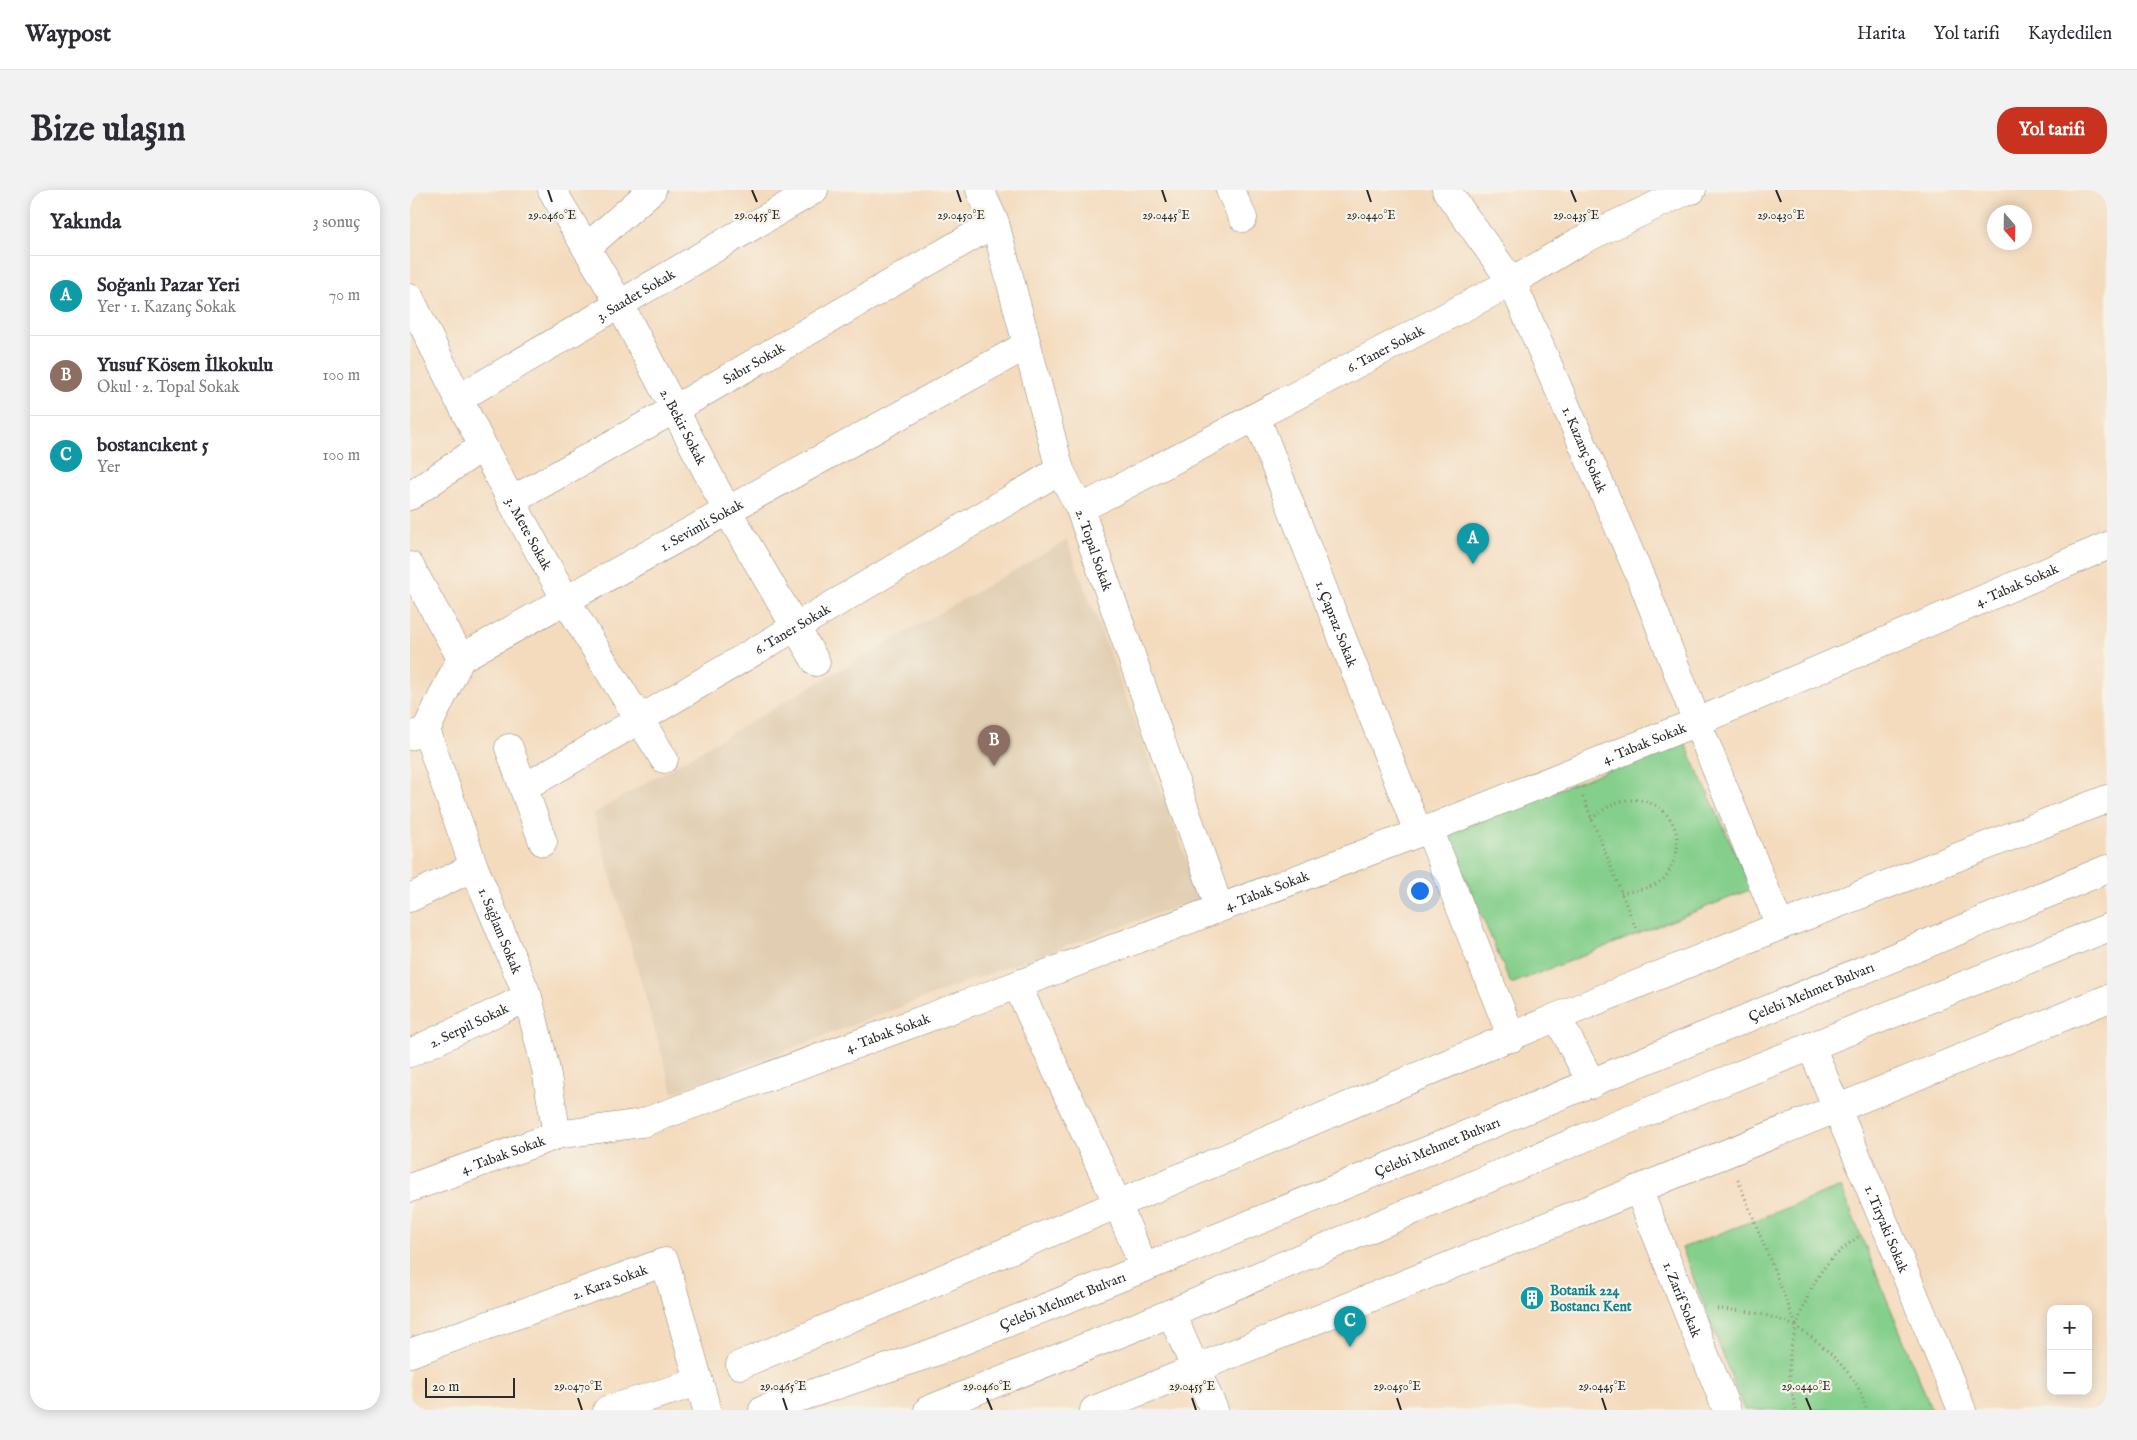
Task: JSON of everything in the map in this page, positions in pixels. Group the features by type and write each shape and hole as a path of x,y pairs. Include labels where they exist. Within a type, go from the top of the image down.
{"street":[{"name":"2. Bekir Sokak","path":"552,190 619,303 673,410 728,512 816,662"},
{"path":"586,248 652,190"},
{"name":"3. Saadet Sokak","path":"458,399 814,190"},
{"name":"2. Topal Sokak","path":"980,190 995,223 1060,470 1080,509 1219,907"},
{"path":"1230,190 1243,218"},
{"name":"1. Kazanç Sokak","path":"1446,190 1512,282 1643,583 1780,926"},
{"name":"6. Taner Sokak","path":"1080,509 1512,282 1578,242 1686,190 1692,190"},
{"name":"Sabır Sokak","path":"511,501 673,410 995,223"},
{"name":"3. Mete Sokak","path":"410,298 458,399 511,501 565,599 664,759"},
{"name":"1. Sevimli Sokak","path":"461,658 1027,346"},
{"name":"1. Çapraz Sokak","path":"1256,417 1423,830 1512,1038"},
{"path":"410,496 482,447"},
{"name":"6. Taner Sokak","path":"524,788 1060,470"},
{"name":"4. Tabak Sokak","path":"410,1188 557,1135 642,1122 1017,985 1423,830 1697,722 2107,546"},
{"path":"410,566 461,658 418,733"},
{"name":"1. Sağlam Sokak","path":"418,733 528,997 546,1070 557,1135"},
{"path":"509,748 543,842"},
{"path":"740,1365 1558,1017 1780,926 2107,799"},
{"path":"410,898 474,868"},
{"name":"Çelebi Mehmet Bulvarı","path":"762,1410 932,1353 1144,1268 2107,869"},
{"path":"928,1410 1170,1313 1612,1126 2107,928"},
{"path":"1017,985 1118,1205 1144,1268"},
{"name":"2. Serpil Sokak","path":"410,1054 528,997"},
{"path":"1094,1410 2107,999"},
{"path":"1558,1017 1592,1084"},
{"name":"1. Tiryaki Sokak","path":"1811,1046 1962,1410"},
{"name":"1. Zarif Sokak","path":"1638,1189 1727,1410"},
{"name":"2. Kara Sokak","path":"410,1353 665,1262 707,1410"},
{"path":"1170,1313 1214,1410"},
{"path":"607,1410 699,1382"}],"path":[{"path":"1582,793 1636,929"},
{"path":"1591,818 1607,806 1628,800 1649,801 1666,812 1677,832 1677,855 1665,878 1640,890 1621,893"},
{"path":"1726,1153 1797,1328"},
{"path":"1796,1410 1792,1394 1790,1353 1804,1306 1823,1268 1843,1248 1883,1219"},
{"path":"1686,1310 1713,1308 1744,1311 1779,1319 1797,1328 1828,1351 1856,1383 1868,1410"}],"shaded area":[{"path":"1067,540 1201,898 1009,966 673,1093 593,814 794,696"}],"green space":[{"path":"1684,741 1752,889 1511,984 1446,833"},
{"path":"1841,1187 1932,1410 1744,1410 1682,1248"}],"place":[{"name":"Soğanlı Pazar Yeri","path":"1473,564"},
{"name":"Yusuf Kösem İlkokulu","path":"994,766"},
{"name":"Botanik 224 Bostancı Kent","path":"1532,1298"},
{"name":"bostancıkent 5","path":"1350,1347"}]}
